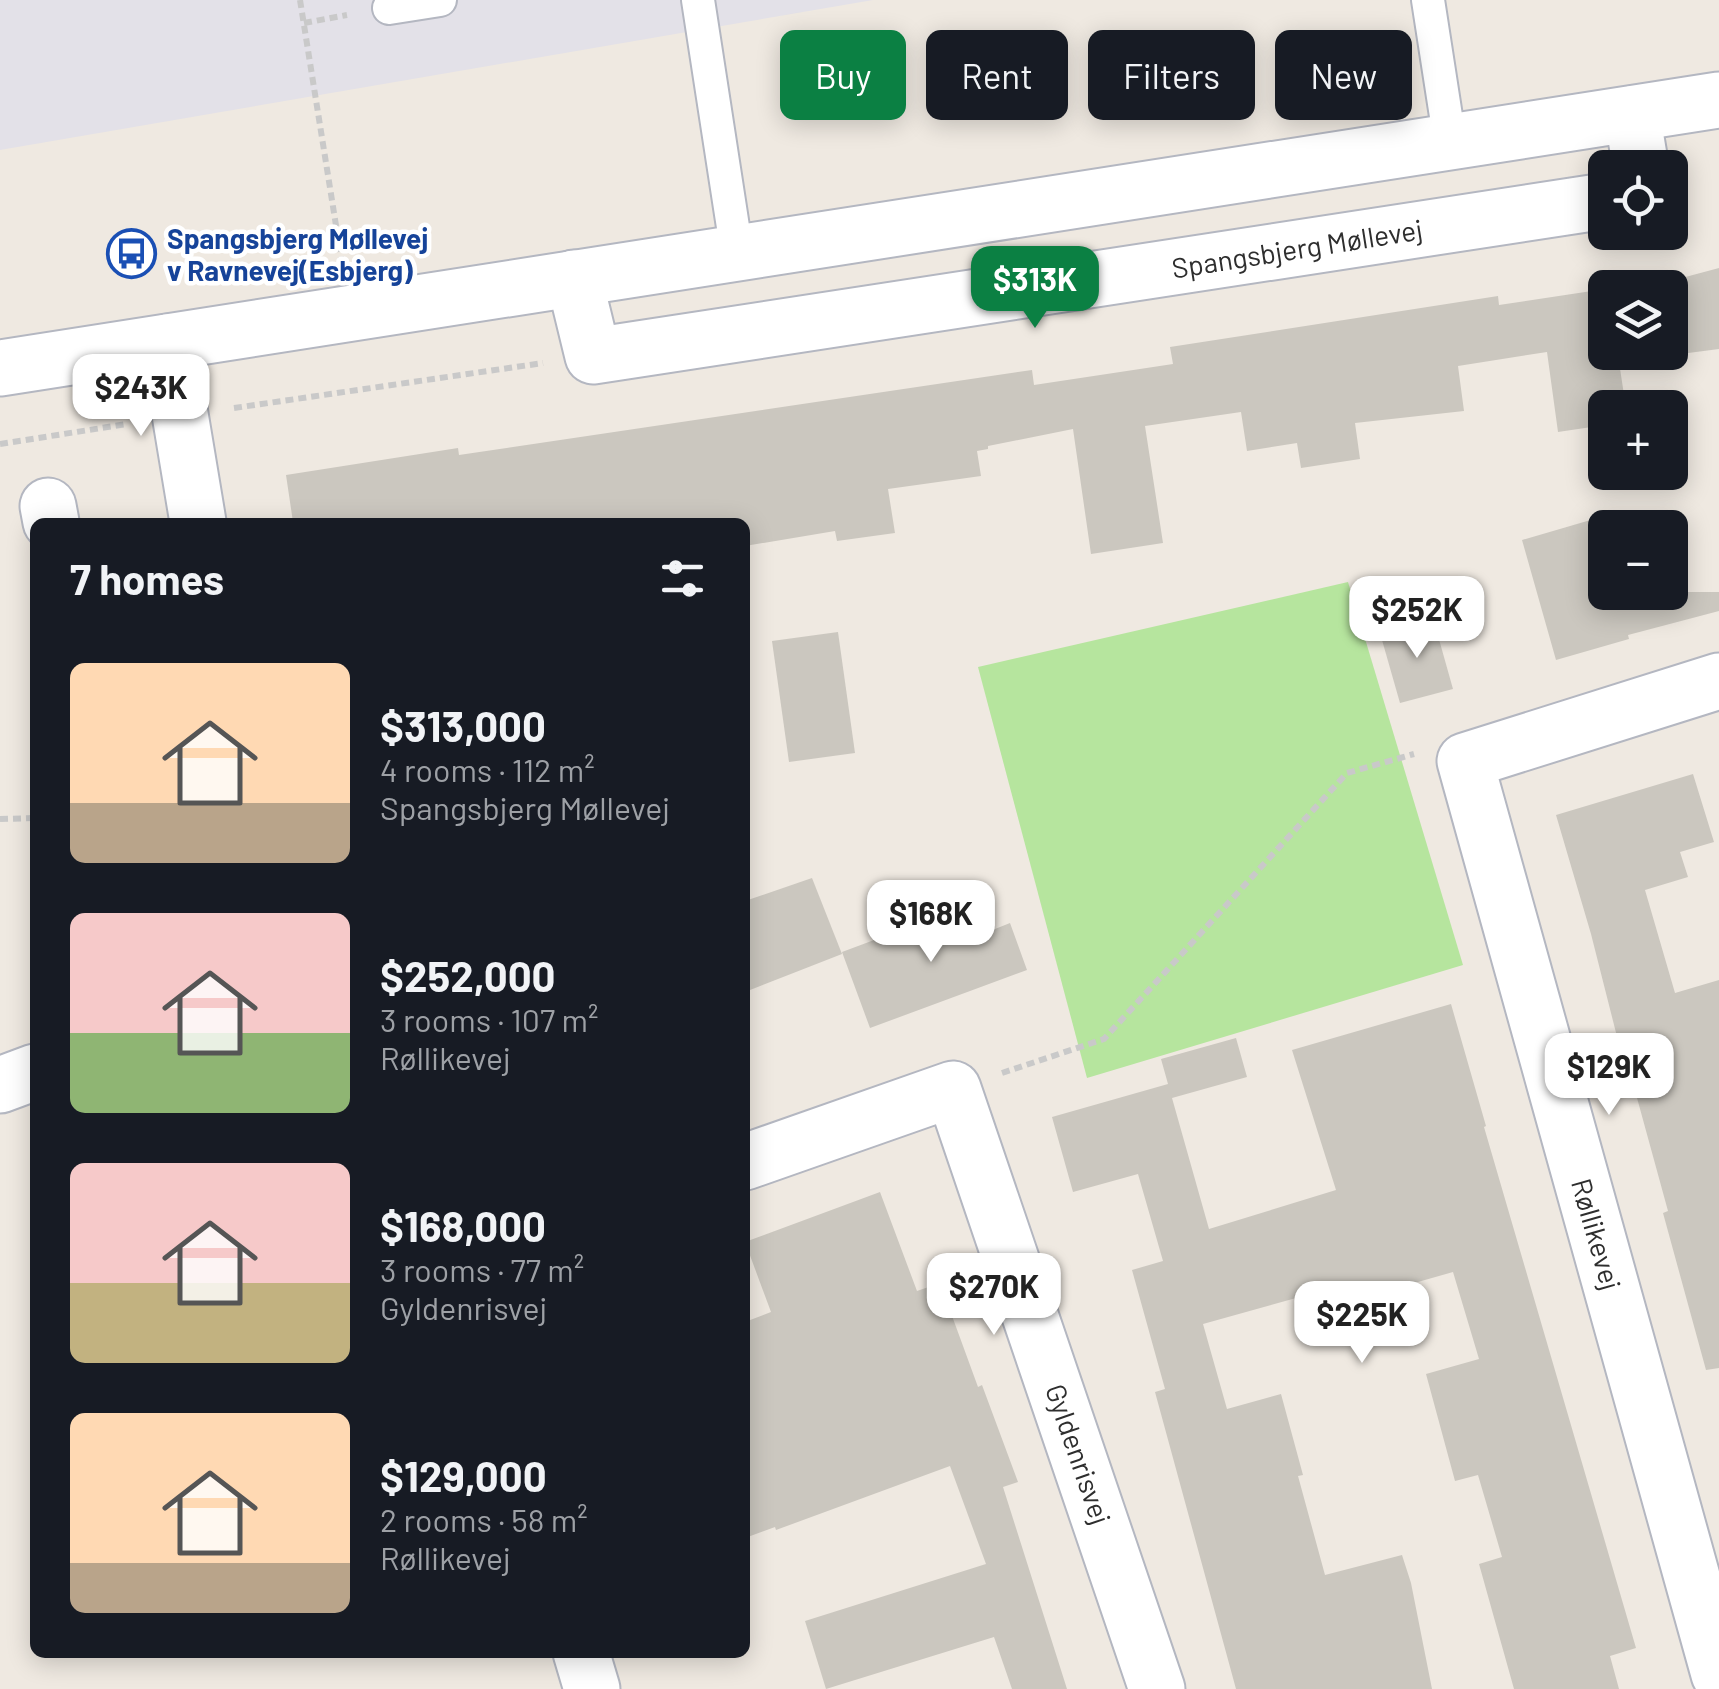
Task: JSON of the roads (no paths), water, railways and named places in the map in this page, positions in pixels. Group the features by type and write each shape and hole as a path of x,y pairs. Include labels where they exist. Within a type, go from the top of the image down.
{"street":[{"path":"0,368 1719,100"},
{"path":"1632,114 1638,150"},
{"name":"Spangsbjerg Møllevej","path":"574,278 593,356 1588,204"},
{"path":"168,342 197,518"},
{"name":"Røllikevej","path":"1719,681 1466,761 1719,1674"},
{"path":"0,1085 30,1074"},
{"name":"Gyldenrisvej","path":"750,1160 954,1089 1158,1689"},
{"path":"583,1658 592,1689"}],"lane":[{"path":"389,8 440,0"},
{"path":"698,0 736,253"},
{"path":"1428,0 1450,142"}],"place":[{"name":"Spangsbjerg Møllevej v Ravnevej(Esbjerg)","path":"132,254"}]}
